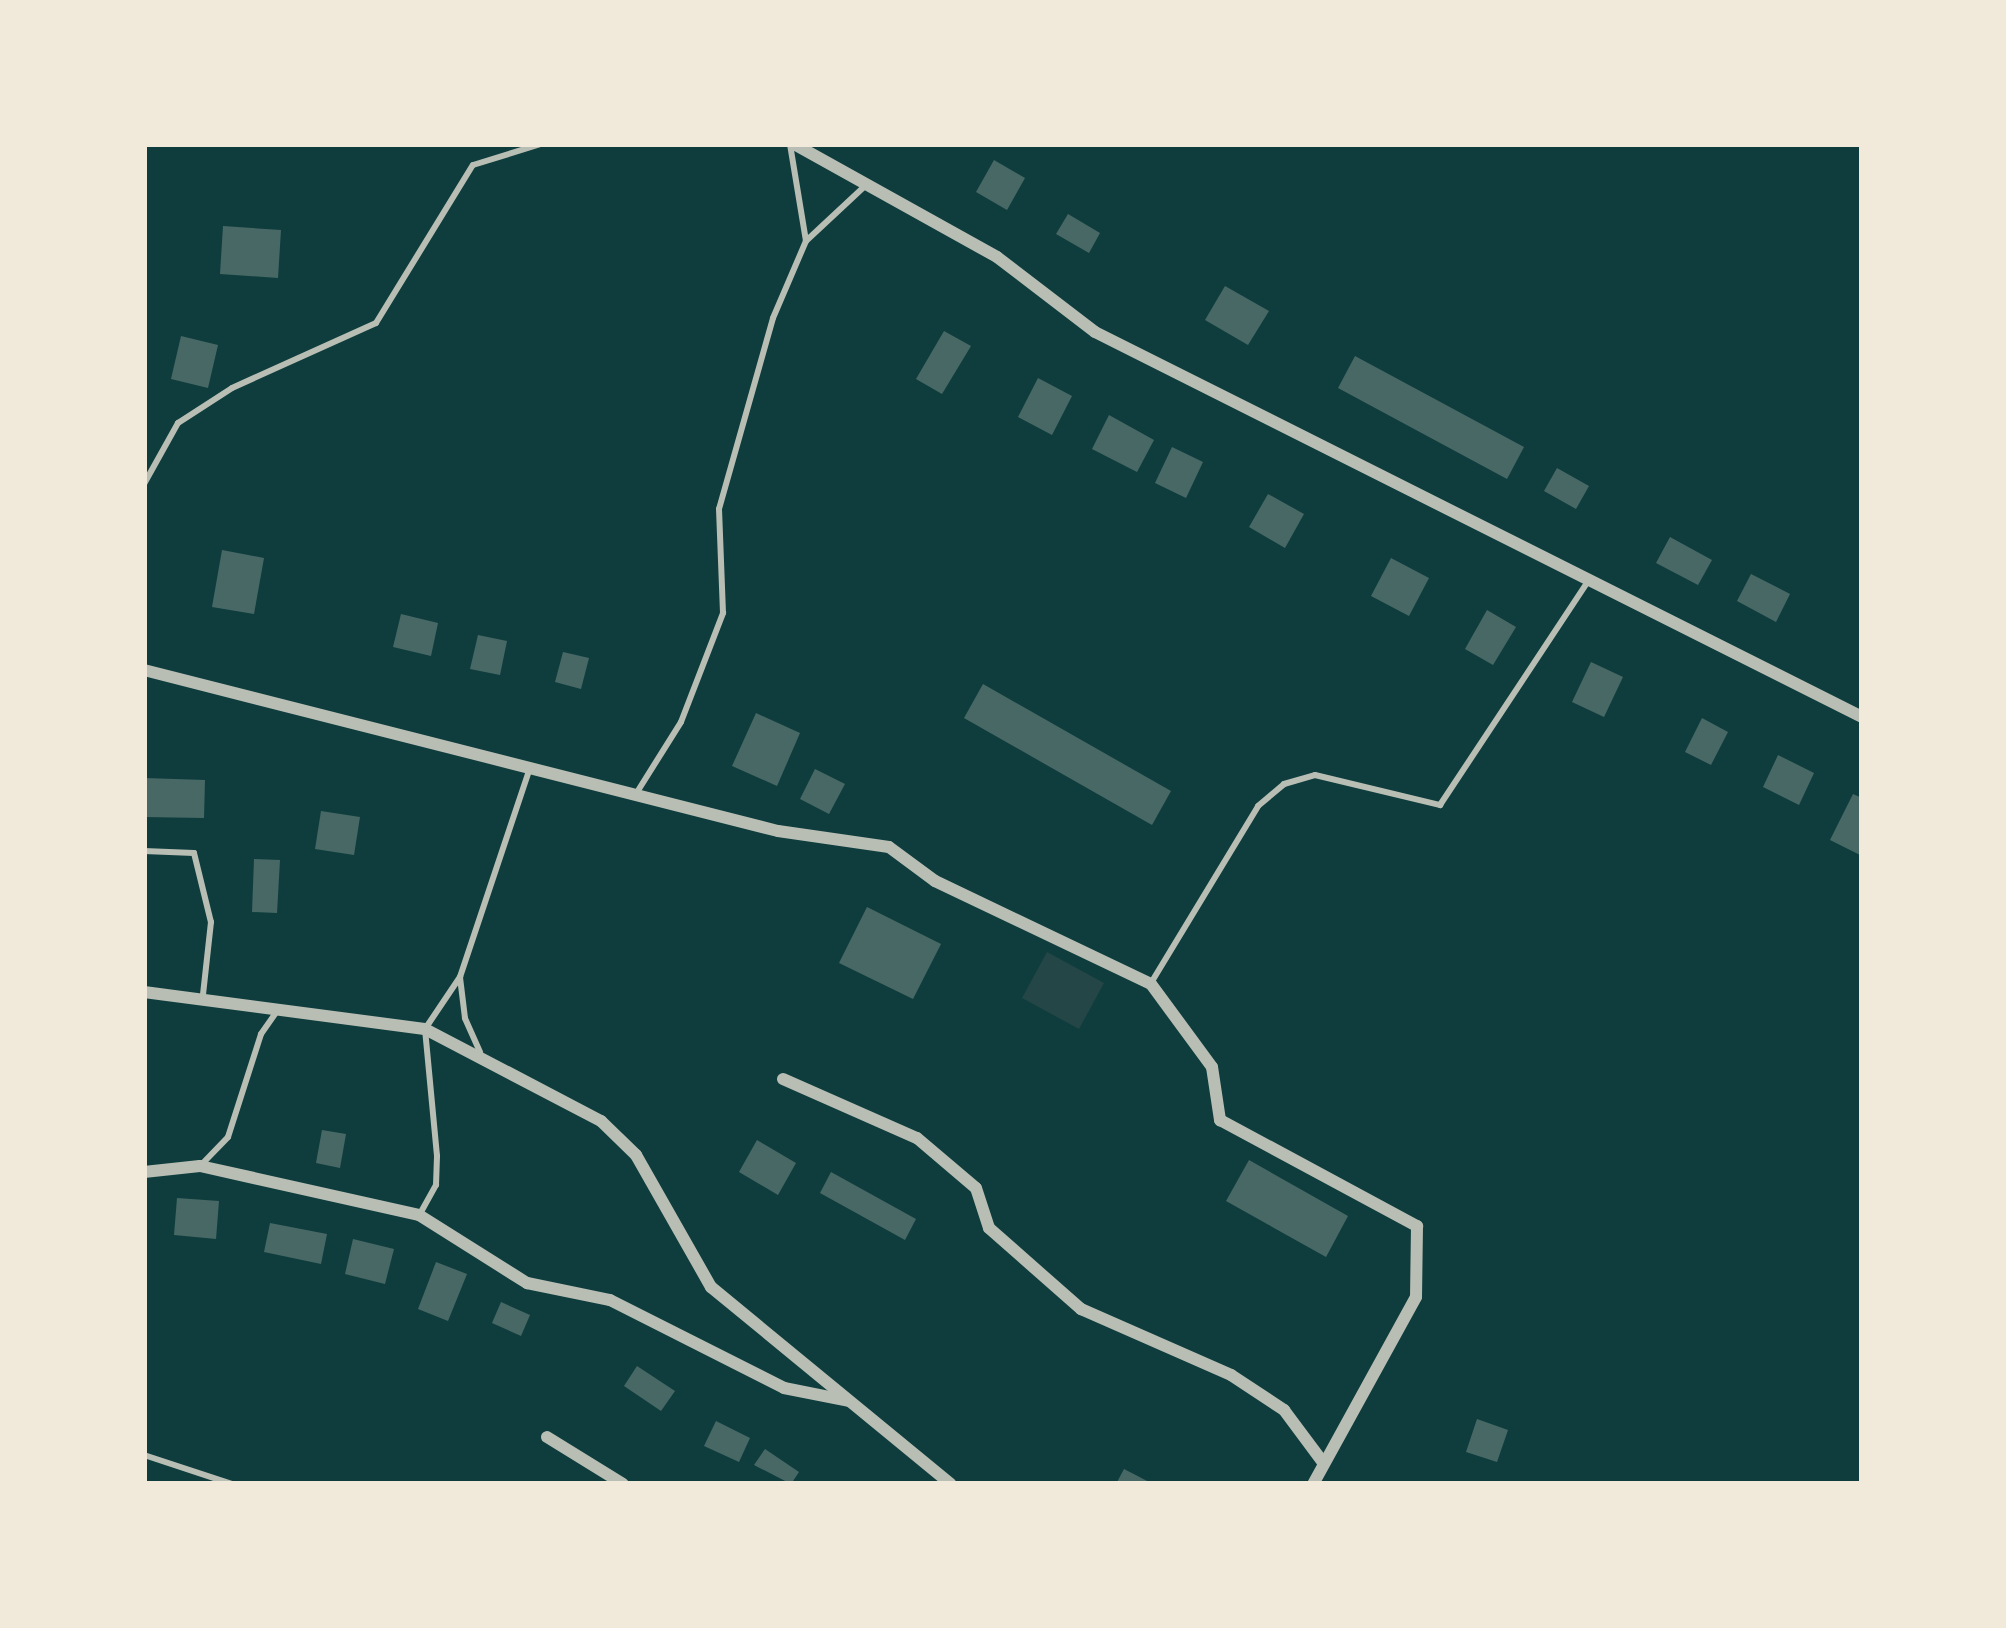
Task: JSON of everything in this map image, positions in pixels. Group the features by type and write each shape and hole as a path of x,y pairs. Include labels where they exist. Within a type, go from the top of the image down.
{"street":[{"path":"792,144 997,257 1095,332 1587,584 1862,717"},
{"path":"144,670 639,789 778,831 889,847 934,881 1150,984 1212,1067 1220,1120 1418,1226 1416,1297 1313,1484"},
{"path":"144,992 203,995 425,1029 480,1052 601,1121 636,1155 711,1286 951,1484"},
{"path":"783,1079 917,1138 976,1188 988,1228 1081,1309 1231,1375 1284,1410 1322,1461"},
{"path":"144,1172 200,1166 419,1215 527,1283 610,1300 784,1388 854,1402"},
{"path":"547,1437 623,1484"}],"lane":[{"path":"144,484 178,423 232,388 376,323 473,165 542,144"},
{"path":"792,144 806,241"},
{"path":"639,789 707,667 723,613 719,509 773,318 806,241 865,187"},
{"path":"1150,984 1258,806 1284,784 1315,775 1440,805 1587,584"},
{"path":"419,1215 437,1171 425,1029 460,977 532,764"},
{"path":"144,850 194,853 211,922 203,995"},
{"path":"460,977 480,1052"},
{"path":"200,1166 228,1137 261,1034 280,1007"},
{"path":"144,1455 232,1484"}],"shaded area":[{"path":"1047,952 1104,983 1079,1029 1022,998"}],"building":[{"path":"994,160 1025,178 1007,210 976,192"},
{"path":"1068,214 1100,233 1089,253 1056,234"},
{"path":"223,226 281,230 278,278 220,274"},
{"path":"1225,286 1269,311 1248,345 1205,320"},
{"path":"944,331 971,346 942,394 916,379"},
{"path":"181,336 218,345 208,388 171,379"},
{"path":"1355,356 1524,447 1507,479 1338,388"},
{"path":"1038,378 1072,396 1052,435 1018,417"},
{"path":"1109,415 1154,440 1137,472 1092,449"},
{"path":"1172,447 1203,462 1186,498 1155,483"},
{"path":"1557,468 1589,486 1576,509 1544,491"},
{"path":"1268,494 1304,514 1285,548 1249,527"},
{"path":"1670,537 1712,560 1698,585 1656,563"},
{"path":"222,550 264,558 254,614 212,607"},
{"path":"1391,558 1429,578 1409,616 1371,596"},
{"path":"1751,574 1790,594 1776,622 1737,601"},
{"path":"1487,610 1516,627 1493,665 1465,649"},
{"path":"401,614 438,623 431,656 393,647"},
{"path":"478,635 507,641 500,675 470,669"},
{"path":"563,652 589,658 581,689 555,682"},
{"path":"1591,662 1623,677 1604,717 1572,702"},
{"path":"983,684 1171,791 1152,825 964,718"},
{"path":"756,713 800,733 777,786 732,766"},
{"path":"1702,718 1728,732 1711,765 1685,752"},
{"path":"1778,755 1814,773 1799,805 1763,787"},
{"path":"815,769 845,784 829,814 800,799"},
{"path":"144,778 205,780 204,818 144,817"},
{"path":"1853,794 1862,798 1862,856 1830,840"},
{"path":"321,811 360,817 354,855 315,849"},
{"path":"254,859 280,860 277,913 252,912"},
{"path":"867,907 941,944 913,999 839,963"},
{"path":"322,1130 346,1134 340,1168 316,1163"},
{"path":"757,1140 796,1163 778,1195 739,1172"},
{"path":"1249,1160 1348,1216 1326,1257 1226,1201"},
{"path":"831,1172 916,1219 905,1240 820,1193"},
{"path":"177,1198 219,1201 216,1239 174,1235"},
{"path":"270,1223 327,1234 321,1264 264,1252"},
{"path":"353,1239 394,1249 385,1284 345,1274"},
{"path":"436,1262 467,1274 448,1321 418,1309"},
{"path":"501,1302 530,1315 521,1336 492,1323"},
{"path":"637,1366 675,1391 661,1411 624,1386"},
{"path":"1477,1419 1508,1430 1497,1462 1466,1452"},
{"path":"716,1421 750,1438 739,1462 704,1446"},
{"path":"765,1449 799,1472 791,1484 754,1465"},
{"path":"1124,1469 1153,1484 1116,1484"}]}
